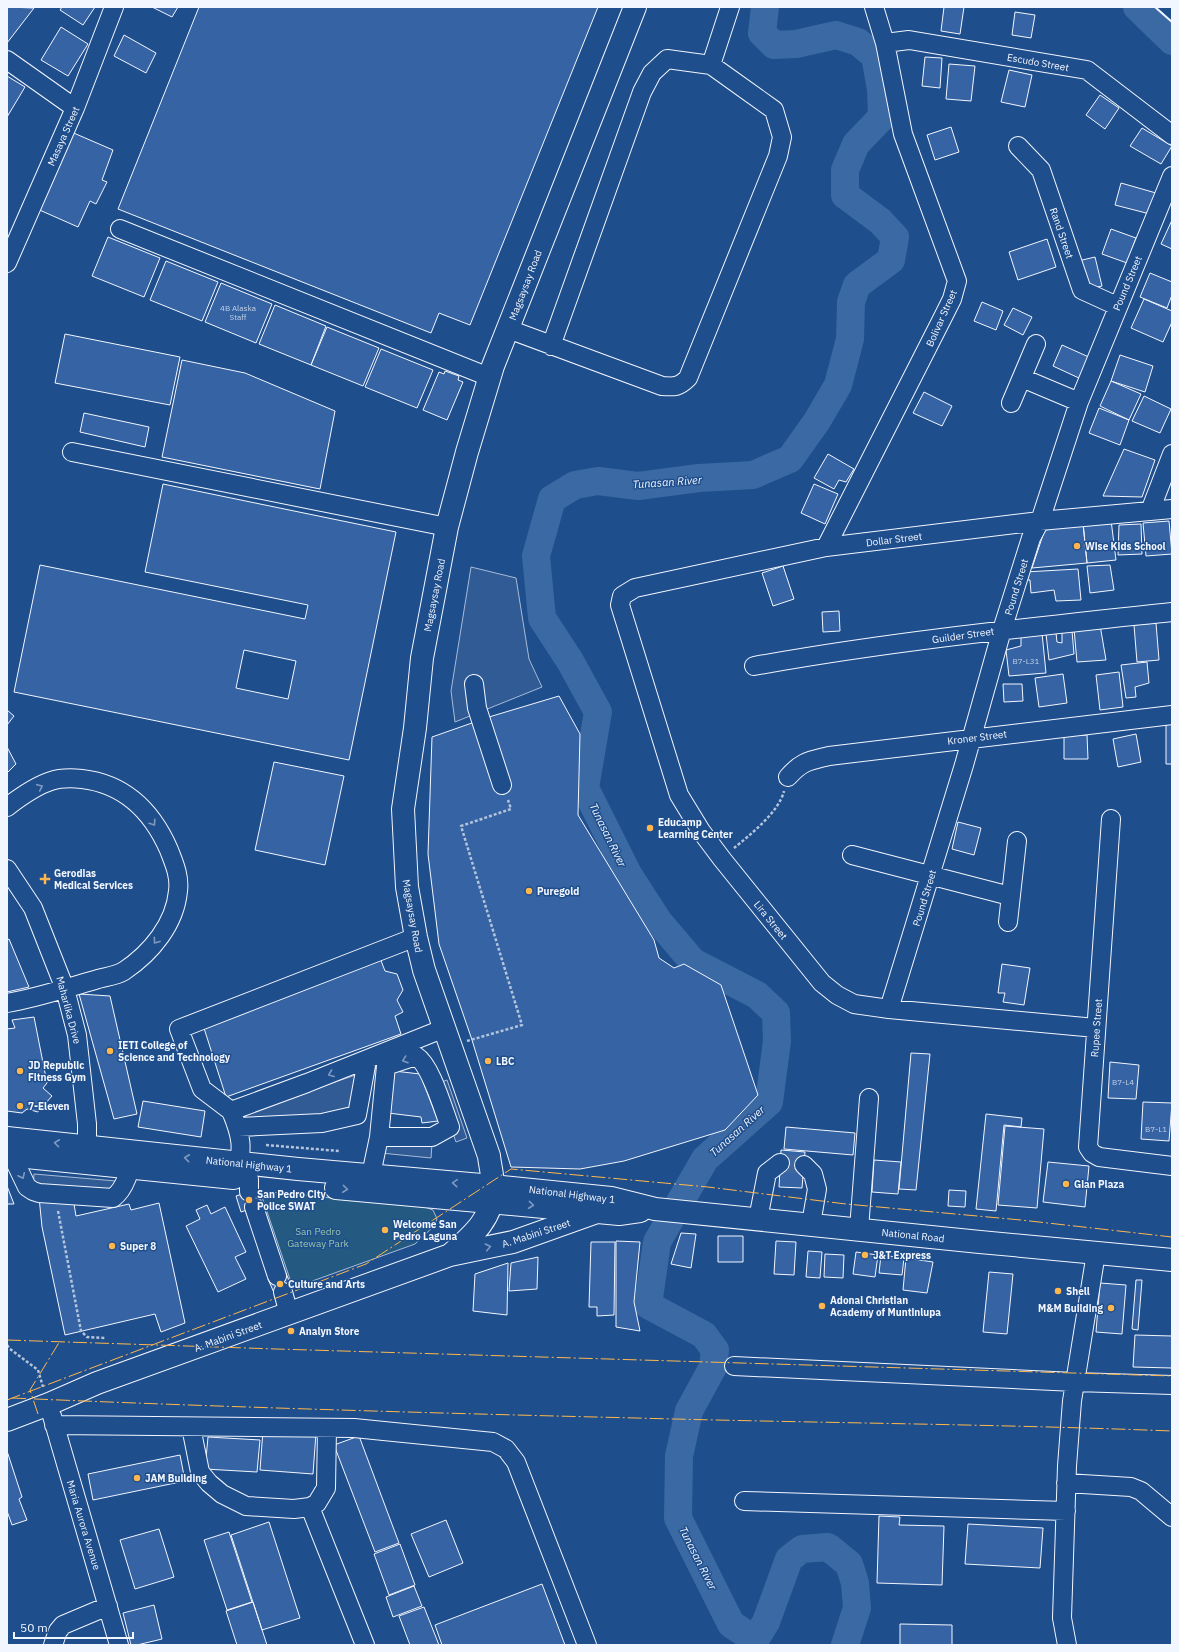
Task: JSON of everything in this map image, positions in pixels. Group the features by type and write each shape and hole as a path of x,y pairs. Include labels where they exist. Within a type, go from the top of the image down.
{"main road":[{"name":"Magsaysay Road","path":"493,1194 489,1156 424,970 416,937 407,887 402,809 415,728 422,658 447,527 467,452 489,377 634,7"},
{"name":"National Highway 1","path":"12,1147 132,1160 246,1184 368,1183 493,1194 611,1198 655,1209"},
{"name":"National Highway 1","path":"493,1194 597,1212 619,1214 655,1209"},
{"name":"A. Mabini Street","path":"450,1255 473,1235 486,1218 493,1194"},
{"name":"National Road","path":"655,1209 1172,1260"},
{"name":"A. Mabini Street","path":"7,1420 97,1383 450,1255 513,1242 597,1212"}],"street":[{"name":"Masaya Street","path":"7,263 75,108 114,7"},
{"path":"710,65 730,7"},
{"name":"Bolivar Street","path":"826,547 952,299 957,281 903,134 885,43 874,7"},
{"name":"Escudo Street","path":"885,43 909,40 1087,70 1172,135"},
{"path":"508,329 551,346 662,386 681,385 688,378 778,156 782,137 774,110 710,65 667,59 652,73 642,92 551,346"},
{"path":"7,60 75,108"},
{"name":"Rand Street","path":"1018,146 1041,170 1082,290 1118,306"},
{"name":"Pound Street","path":"889,1009 931,876 1002,630 1031,538 1040,521 1079,402 1172,176"},
{"path":"120,229 489,377"},
{"path":"1011,403 1036,344"},
{"path":"1022,378 1079,402"},
{"path":"72,452 447,527"},
{"path":"1150,511 1172,454"},
{"name":"Dollar Street","path":"622,596 635,588 826,547 1040,521 1172,509"},
{"name":"Lira Street","path":"622,596 620,605 622,615 679,795 701,831 722,859 822,983 837,995 854,1004 889,1009 1096,1028"},
{"name":"Guilder Street","path":"754,666 815,655 1002,630 1172,612"},
{"path":"474,684 477,708 502,785"},
{"name":"Kroner Street","path":"788,777 797,767 805,762 829,756 1172,715"},
{"path":"7,807 25,794 51,781 74,778 92,780 110,785 122,791 146,812 164,838 177,869 178,890 174,909 165,930 148,953 122,972 65,989 7,1003"},
{"name":"Rupee Street","path":"1111,819 1088,1147 1092,1153 1099,1157 1172,1166"},
{"path":"1008,922 1017,841"},
{"path":"852,856 1010,896"},
{"name":"Maharlika Drive","path":"7,869 32,908 65,989 77,1035 86,1117 86,1155"},
{"path":"290,1314 246,1184 242,1148 234,1119 202,1089 179,1029 416,937"},
{"path":"234,1119 367,1060 448,1038"},
{"path":"368,1183 379,1137 386,1066 416,1056 422,1060 431,1077 450,1127 432,1138 379,1137"},
{"path":"234,1119 322,1123 357,1115 367,1060"},
{"path":"431,1077 459,1068"},
{"path":"859,1229 869,1098"},
{"path":"12,1147 16,1164 27,1187 39,1193 113,1198 118,1194 132,1160"},
{"path":"758,1219 768,1173 780,1163"},
{"path":"804,1165 813,1174 817,1189 811,1224"},
{"path":"1067,1645 1062,1618 1066,1483 1072,1401 1096,1253"},
{"path":"734,1366 1075,1382 1172,1385"},
{"name":"Maria Aurora Avenue","path":"49,1404 54,1426 119,1645"},
{"path":"54,1426 354,1428 493,1442 506,1449 516,1462 587,1645"},
{"path":"191,1427 200,1472 209,1483 222,1494 246,1506 294,1509 310,1507 317,1503 326,1488 326,1428"},
{"path":"1066,1483 1131,1487 1146,1495 1172,1517"},
{"path":"744,1501 1066,1511"},
{"path":"310,1507 365,1645"},
{"path":"53,1645 58,1631 63,1625 108,1606"}],"path":[{"path":"722,859 763,823 783,797 788,777"},
{"path":"448,1038 522,1025 461,826 511,809 502,785"},
{"path":"263,1145 339,1152"},
{"path":"57,1204 81,1331 87,1337 105,1338"},
{"path":"7,1345 10,1349 38,1370 49,1404"}],"green space":[{"name":"San Pedro Gateway Park","path":"260,1191 425,1207 433,1210 437,1219 434,1226 415,1244 293,1288"}],"shaded area":[{"path":"471,567 516,578 529,659 542,687 455,722 451,691"},
{"path":"370,1070 364,1106 251,1136 245,1113"},
{"path":"447,1080 467,1138 456,1142 436,1084"},
{"path":"382,1139 432,1144 431,1158 381,1153"},
{"path":"34,1174 116,1181 114,1195 33,1190"}],"building":[{"path":"7,7 34,8 7,43"},
{"path":"62,7 95,7 83,25 60,10"},
{"path":"152,7 178,7 172,17"},
{"path":"199,7 598,7 470,325 439,313 431,333 118,209"},
{"path":"944,7 964,7 960,34 941,31"},
{"path":"1015,12 1035,15 1031,38 1012,35"},
{"path":"61,27 88,44 68,76 41,60"},
{"path":"124,35 156,53 146,73 114,56"},
{"path":"925,57 942,58 940,88 922,86"},
{"path":"949,64 975,66 971,101 946,99"},
{"path":"1009,70 1032,75 1025,107 1001,102"},
{"path":"7,76 25,87 7,117"},
{"path":"1100,95 1119,108 1105,129 1086,115"},
{"path":"951,127 959,152 935,160 927,135"},
{"path":"1142,128 1172,146 1161,164 1130,146"},
{"path":"69,131 113,150 102,180 107,182 96,204 90,201 78,227 35,208"},
{"path":"1121,183 1156,193 1150,214 1115,205"},
{"path":"1172,220 1172,249 1161,244"},
{"path":"1111,229 1136,238 1127,263 1102,254"},
{"path":"108,237 160,258 144,297 92,276"},
{"path":"1047,239 1056,267 1018,280 1009,252"},
{"path":"1095,257 1102,286 1084,290 1078,261"},
{"path":"166,261 218,282 202,321 150,300"},
{"path":"1150,273 1172,282 1172,295 1167,308 1140,297"},
{"path":"221,283 272,304 256,343 205,322"},
{"path":"1144,299 1172,311 1172,322 1163,342 1131,328"},
{"path":"982,302 1003,311 996,330 974,321"},
{"path":"275,305 326,326 311,365 259,344"},
{"path":"1013,308 1032,317 1023,335 1004,325"},
{"path":"327,327 379,348 363,386 311,365"},
{"path":"65,334 180,357 170,405 55,383"},
{"path":"1062,345 1091,358 1081,379 1053,366"},
{"path":"381,349 433,370 417,408 365,387"},
{"path":"1120,355 1153,366 1145,392 1111,381"},
{"path":"182,360 245,373 335,411 320,489 162,457"},
{"path":"445,371 459,376 458,380 463,382 447,420 423,410 439,372 444,374"},
{"path":"1111,381 1141,394 1129,420 1100,406"},
{"path":"924,392 952,406 942,426 913,413"},
{"path":"1144,396 1171,409 1160,433 1132,421"},
{"path":"1099,408 1129,420 1120,445 1089,433"},
{"path":"84,413 149,427 145,447 80,432"},
{"path":"1124,449 1155,460 1142,497 1103,496"},
{"path":"828,454 854,469 846,482 839,480 834,489 814,478"},
{"path":"163,484 396,532 349,760 14,692 40,565 305,619 308,605 145,572","holes":["244,650 296,661 288,699 236,688"]},
{"path":"814,484 838,494 825,524 801,513"},
{"path":"1111,520 1116,560 1087,563 1083,523"},
{"path":"1169,521 1172,554 1146,556 1143,523"},
{"path":"1083,523 1087,563 1032,568 1046,530"},
{"path":"1141,524 1142,554 1118,555 1119,525"},
{"path":"1110,565 1114,590 1090,593 1087,566"},
{"path":"783,566 794,599 773,606 762,573"},
{"path":"1078,569 1081,600 1056,601 1054,590 1031,593 1030,580 1026,580 1025,572"},
{"path":"839,611 840,631 823,632 822,612"},
{"path":"1156,623 1159,660 1137,662 1134,625"},
{"path":"1100,625 1106,660 1077,662 1074,629"},
{"path":"1072,631 1074,654 1049,660 1046,634 1056,633 1057,642 1062,643 1062,632"},
{"path":"1042,633 1046,673 1009,676 1006,650 1021,646 1021,637"},
{"path":"1147,662 1149,683 1135,687 1136,697 1126,698 1121,665"},
{"path":"1119,672 1123,707 1100,710 1096,675"},
{"path":"1063,674 1067,703 1039,707 1035,678"},
{"path":"1003,684 1022,684 1023,701 1004,702"},
{"name":"Puregold","path":"559,696 580,734 578,815 654,940 659,958 674,968 684,964 721,985 758,1095 725,1130 624,1161 580,1169 511,1167 472,1040 439,944 428,854 432,737 489,717"},
{"path":"7,710 14,716 7,725"},
{"path":"1172,723 1172,764 1166,764 1166,724"},
{"path":"1136,734 1141,762 1118,767 1113,739"},
{"path":"1087,735 1088,759 1064,759 1064,736"},
{"path":"7,747 16,764 7,773"},
{"path":"274,762 344,776 325,865 255,850"},
{"path":"958,822 981,828 974,855 952,849"},
{"path":"9,939 29,987 7,992 7,940"},
{"path":"380,958 385,971 397,974 403,990 397,1000 403,1012 395,1016 401,1034 226,1097 203,1025"},
{"path":"1002,964 1030,968 1024,1005 1003,1002 1005,993 998,993"},
{"path":"79,994 110,996 137,1114 114,1119"},
{"path":"34,1017 47,1083 43,1088 52,1096 38,1112 27,1109 22,1113 7,1111 7,1029 15,1028 12,1020"},
{"path":"911,1053 930,1054 916,1190 899,1189"},
{"path":"1110,1062 1139,1065 1136,1099 1108,1098"},
{"path":"394,1071 420,1074 438,1121 422,1123 421,1117 388,1113"},
{"path":"143,1101 205,1111 201,1137 138,1127"},
{"path":"1143,1102 1172,1103 1169,1141 1141,1139"},
{"path":"986,1114 1022,1118 1021,1127 1004,1125 996,1211 976,1209"},
{"path":"1005,1126 1044,1129 1037,1208 998,1205"},
{"path":"786,1127 855,1133 853,1155 784,1149"},
{"path":"781,1150 805,1152 802,1188 779,1187"},
{"path":"874,1160 901,1162 898,1194 872,1192"},
{"name":"Gian Plaza","path":"1048,1162 1089,1166 1085,1207 1043,1202"},
{"path":"7,1186 14,1204 7,1204"},
{"name":"San Pedro City Police SWAT","path":"258,1189 262,1205 241,1212 236,1196"},
{"path":"949,1190 966,1191 965,1207 948,1206"},
{"path":"39,1197 73,1198 76,1216 129,1204 131,1210 159,1203 185,1323 161,1332 155,1314 65,1335 42,1227"},
{"path":"207,1205 211,1214 225,1207 246,1252 235,1257 246,1279 218,1292 186,1226 200,1219 196,1210"},
{"path":"681,1233 696,1234 691,1268 671,1264"},
{"path":"718,1236 743,1236 743,1262 718,1262"},
{"path":"616,1241 640,1242 634,1302 640,1331 616,1327"},
{"path":"776,1241 796,1242 794,1275 774,1274"},
{"path":"591,1242 615,1242 614,1315 597,1316 597,1307 589,1307"},
{"path":"808,1251 822,1252 820,1278 806,1277"},
{"path":"856,1252 878,1255 875,1277 853,1274"},
{"path":"825,1254 844,1255 843,1278 824,1277"},
{"path":"881,1255 904,1258 902,1275 879,1273"},
{"path":"538,1257 537,1289 509,1291 511,1263"},
{"path":"906,1258 933,1262 927,1293 903,1290"},
{"path":"508,1263 507,1315 473,1311 475,1274"},
{"path":"989,1272 1013,1274 1007,1334 983,1332"},
{"name":"Culture and Arts","path":"286,1273 292,1288 275,1295 268,1279"},
{"path":"1136,1280 1142,1280 1138,1330 1132,1329"},
{"name":"M&M Building","path":"1100,1283 1126,1285 1122,1334 1096,1332"},
{"path":"1135,1335 1172,1336 1172,1368 1133,1367"},
{"path":"263,1430 316,1433 313,1474 260,1470"},
{"path":"359,1436 399,1543 375,1552 334,1445"},
{"path":"208,1437 260,1440 257,1472 205,1469"},
{"path":"7,1451 22,1497 19,1499 27,1520 12,1525 7,1511"},
{"name":"JAM Building","path":"180,1455 185,1481 93,1500 88,1474"},
{"path":"879,1516 900,1517 899,1525 944,1526 942,1585 877,1583"},
{"path":"446,1520 463,1563 429,1577 411,1534"},
{"path":"269,1522 300,1618 262,1630 231,1535"},
{"path":"968,1524 1043,1528 1040,1568 965,1564"},
{"path":"159,1529 174,1577 135,1589 120,1540"},
{"path":"229,1532 252,1602 227,1610 204,1540"},
{"path":"400,1544 415,1585 389,1595 374,1554"},
{"path":"542,1584 565,1645 442,1645 435,1625"},
{"path":"414,1586 422,1606 393,1617 386,1597"},
{"path":"253,1602 267,1645 237,1645 226,1611"},
{"path":"154,1605 162,1639 131,1645 123,1613"},
{"path":"424,1607 439,1645 410,1645 399,1616"},
{"path":"900,1624 952,1625 952,1645 900,1645"}],"waterway":[{"name":"Tunasan River","path":"765,7 762,33 774,45 796,44 836,35 858,42 875,56 881,89 882,117 856,144 845,170 845,195 880,221 895,237 891,260 857,285 851,302 850,339 838,385 817,421 790,459 753,475 699,478 638,486 598,481 575,485 552,499 536,556 542,618 570,661 598,712 585,788 628,874 659,922 693,962 757,995 776,1013 777,1041 769,1102 705,1159 657,1242 648,1305 704,1335 715,1350 713,1367 689,1411 679,1456 678,1518 731,1624 755,1640 766,1622 789,1559 802,1549 828,1547 849,1564 855,1583 857,1608 845,1645"},
{"name":"Tunasan River","path":"1137,7 1172,41"}],"tunnel":[{"path":"780,1163 804,1165"}],"wall":[{"path":"1155,7 1172,22"}],"power":[{"path":"7,1400 366,1264 511,1169 708,1187 846,1204 1021,1220 1172,1237"},
{"path":"7,1340 1172,1376"},
{"path":"38,1414 30,1390 60,1341"},
{"path":"12,1398 402,1412 1172,1431"}],"place":[{"name":"Wise Kids School","path":"1077,546"},
{"name":"Educamp Learning Center","path":"650,828"},
{"name":"Gerodias Medical Services","path":"45,879"},
{"name":"Puregold","path":"529,891"},
{"name":"IETI College of Science and Technology","path":"110,1051"},
{"name":"LBC","path":"488,1061"},
{"name":"JD Republic Fitness Gym","path":"20,1071"},
{"name":"7-Eleven","path":"20,1106"},
{"name":"Gian Plaza","path":"1066,1184"},
{"name":"San Pedro City Police SWAT","path":"249,1200"},
{"name":"Welcome San Pedro Laguna","path":"385,1230"},
{"name":"Super 8","path":"112,1246"},
{"name":"J&T Express","path":"865,1255"},
{"name":"Culture and Arts","path":"280,1284"},
{"name":"Shell","path":"1058,1291"},
{"name":"Adonai Christian Academy of Muntinlupa","path":"822,1306"},
{"name":"M&M Building","path":"1111,1308"},
{"name":"Analyn Store","path":"291,1331"},
{"name":"JAM Building","path":"137,1478"}]}
